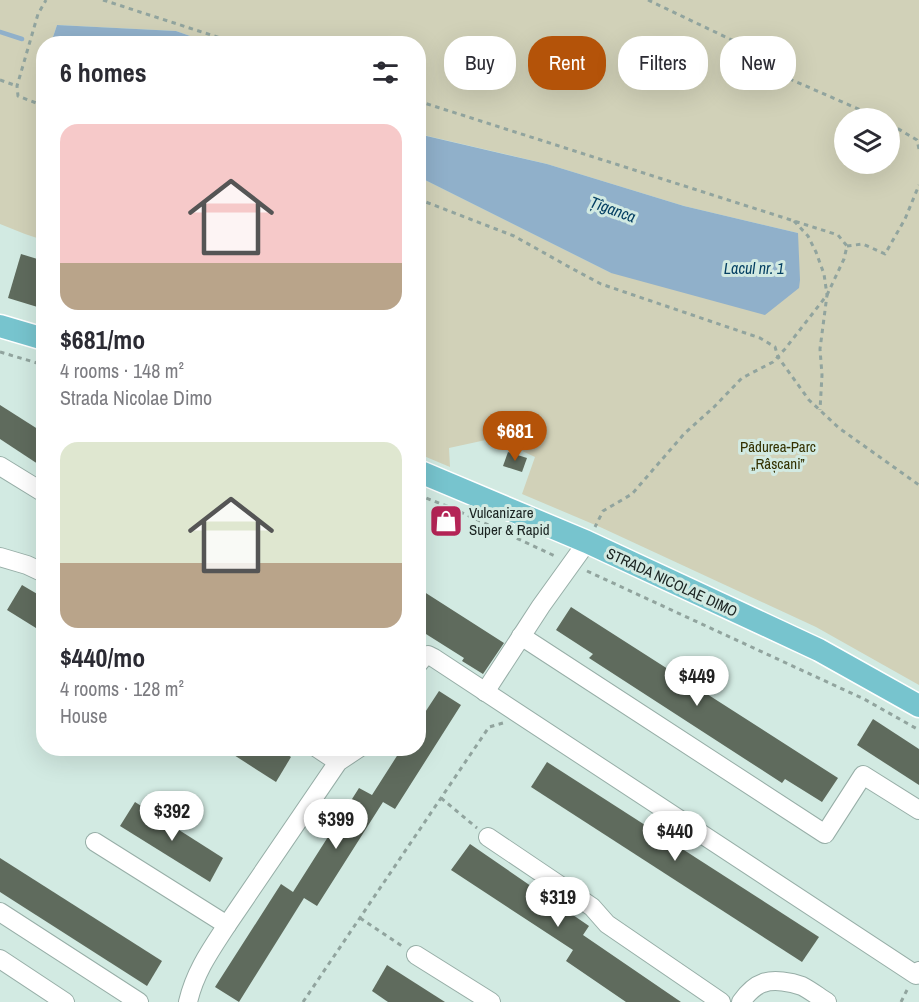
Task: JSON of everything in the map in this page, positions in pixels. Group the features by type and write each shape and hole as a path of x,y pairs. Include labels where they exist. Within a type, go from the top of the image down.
{"main road":[{"path":"0,326 36,337"},
{"name":"STRADA NICOLAE DIMO","path":"426,474 587,542 819,650 919,706"}],"lane":[{"path":"0,466 36,488"},
{"path":"485,692 587,542"},
{"path":"0,557 36,570"},
{"path":"521,636 825,834 863,775 919,810"},
{"path":"426,658 525,717 916,975 919,971"},
{"path":"329,756 338,762"},
{"path":"188,1002 202,962 338,762 347,756"},
{"path":"488,837 592,907 607,924 722,1002"},
{"path":"95,842 227,925"},
{"path":"0,912 140,1002"},
{"path":"416,955 491,1002"},
{"path":"0,959 65,1002"},
{"path":"741,1002 745,995 762,983 777,982 803,987 826,1002"}],"path":[{"path":"36,103 18,96 17,86 38,14 46,0"},
{"path":"103,0 214,36"},
{"path":"648,0 734,41 792,80 856,108"},
{"path":"0,80 17,86"},
{"path":"426,104 838,235 848,246"},
{"path":"900,130 918,140 919,148"},
{"path":"848,246 863,244 885,254 905,219 919,185"},
{"path":"426,202 514,236 601,284 760,338 775,347 778,357 809,400 839,428 919,485"},
{"path":"794,221 808,236 816,252 824,274 827,295 820,349 822,375 820,410"},
{"path":"587,542 603,512 632,494 684,434 742,378 778,357 827,295 848,246"},
{"path":"0,352 36,363"},
{"path":"426,498 452,508 864,699 919,730"},
{"path":"303,1002 489,727 525,717"},
{"path":"441,798 488,837"},
{"path":"360,918 416,955"}],"green space":[{"name":"Pădurea-Parc „Râșcani”","path":"0,0 919,0 919,685 816,627 600,527 522,494 535,457 495,438 449,448 450,467 426,457 426,180 611,273 798,233 684,206 547,164 426,136 426,36 190,36 176,31 57,25 53,36 36,36 36,238 0,224"}],"water":[{"path":"57,25 176,31 190,36 53,36"},
{"name":"Lacul nr. 1","path":"426,136 547,164 684,206 798,233 799,288 765,315 611,273 426,180"}],"building":[{"path":"21,254 36,259 36,307 8,298"},
{"path":"0,405 36,428 36,463 0,439"},
{"path":"508,452 527,458 522,472 503,466"},
{"path":"22,585 36,593 36,628 7,610"},
{"path":"426,593 504,643 483,674 462,661 464,658 426,634"},
{"path":"571,607 838,778 822,802 785,779 782,783 589,658 593,654 556,630"},
{"path":"439,691 461,705 395,809 383,802 317,906 304,898 239,1002 215,987 281,884 293,892 359,788 372,795 397,756 426,756 426,711"},
{"path":"873,719 919,749 919,785 857,745"},
{"path":"235,756 290,756 276,782"},
{"path":"547,762 819,937 802,962 531,787"},
{"path":"135,802 223,858 210,882 120,826"},
{"path":"470,844 589,926 583,935 681,1002 626,1002 566,961 573,950 451,870"},
{"path":"0,858 162,961 147,986 0,892"},
{"path":"387,965 445,1002 388,1002 372,991"}],"waterway":[{"name":"Țîganca","path":"0,32 22,39"}],"place":[{"name":"Vulcanizare Super & Rapid","path":"446,521"}]}
